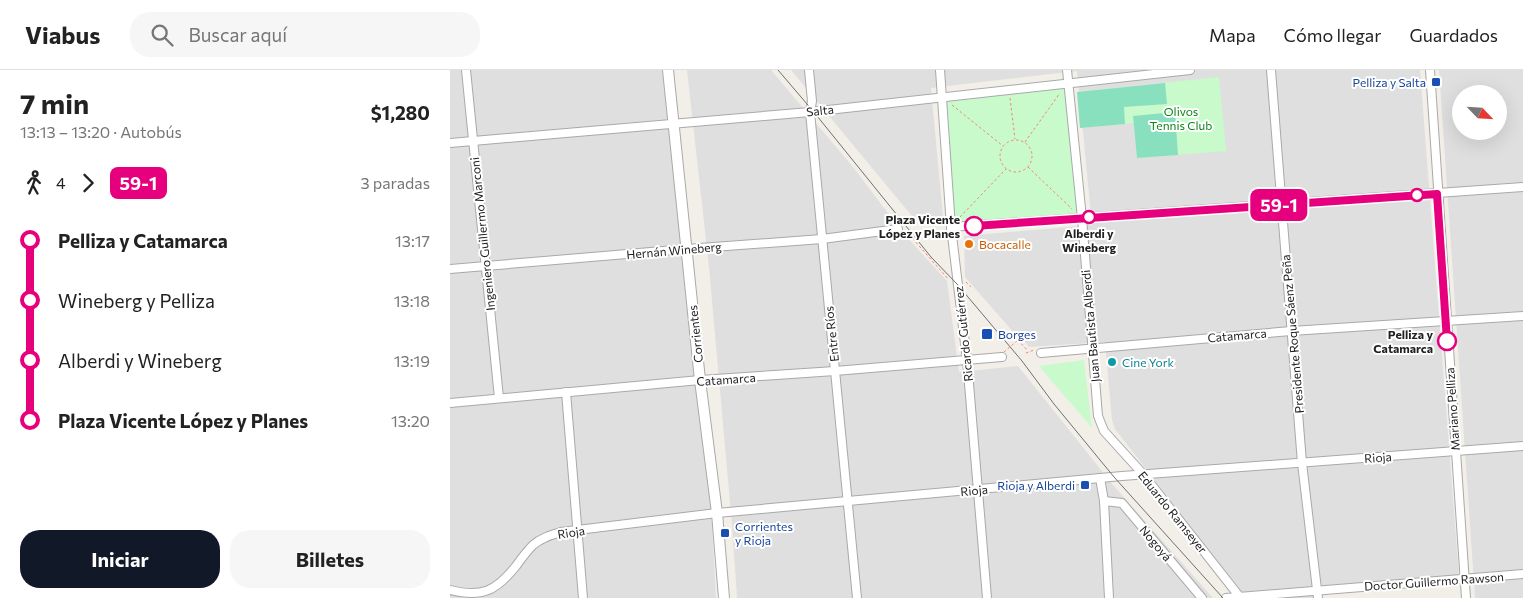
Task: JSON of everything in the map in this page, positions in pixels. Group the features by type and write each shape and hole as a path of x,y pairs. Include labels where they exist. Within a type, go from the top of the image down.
{"street":[{"name":"Ingeniero Guillermo Marconi","path":"466,70 499,398"},
{"name":"Corrientes","path":"668,70 700,380 718,513 724,598"},
{"name":"Entre Ríos","path":"809,70 812,101 810,112 857,598"},
{"name":"Ricardo Gutiérrez","path":"940,70 952,227 967,360 987,598"},
{"name":"Juan Bautista Alberdi","path":"1067,70 1082,218 1091,348 1098,416 1104,431"},
{"name":"Salta","path":"450,143 810,112 1190,70"},
{"name":"Presidente Roque Sáenz Peña","path":"1271,70 1302,463 1318,594"},
{"name":"Mariano Pelliza","path":"1430,70 1466,598"},
{"path":"952,227 1523,187"},
{"name":"Hernán Wineberg","path":"450,270 686,248 822,239 898,229"},
{"name":"Catamarca","path":"1040,353 1291,331 1523,316"},
{"name":"Catamarca","path":"450,403 700,380 967,360 1003,354"},
{"path":"566,392 583,598"},
{"name":"Eduardo Ramseyer","path":"1104,431 1143,474 1238,596"},
{"name":"Rioja","path":"450,590 467,595 488,592 511,572 532,545 561,532 718,513 1143,474 1523,446"},
{"path":"1100,478 1104,501 1109,598"},
{"name":"Nogoyá","path":"1104,501 1122,503 1202,598"},
{"name":"Doctor Guillermo Rawson","path":"1226,598 1318,594 1523,574"}],"path":[{"path":"1024,142 1068,82"},
{"path":"1010,94 1015,140"},
{"path":"942,97 1003,146"},
{"path":"1015,140 1024,142 1029,146 1032,156 1028,167 1019,172 1006,169 1000,163 999,158 1003,146 1015,140"},
{"path":"1028,167 1082,218"},
{"path":"952,227 1006,169"},
{"path":"898,229 905,230 947,279 958,287"},
{"path":"1003,354 1018,340 1028,351"}],"shaded area":[{"path":"450,70 664,70 711,507 716,598 450,598"},
{"path":"687,70 771,70 853,167 903,233 947,281 959,372 1018,366 1113,485 1213,598 737,598 709,267"},
{"path":"791,70 1420,70 1459,576 1315,586 1315,598 1246,598 1115,429 1112,420 1105,342 1029,347 1018,333 1015,334 965,277 964,236 1092,225 1077,71 931,88 943,217 916,221"},
{"path":"1439,70 1523,70 1523,598 1475,598"}],"green space":[{"name":"Olivos Tennis Club","path":"1219,77 1226,151 1137,158 1134,123 1080,128 1077,92"},
{"name":"Plaza Vicente López y Planes","path":"1068,82 1082,218 951,227 942,97"},
{"path":"1165,83 1167,104 1124,107 1125,124 1080,128 1077,92"},
{"path":"1175,112 1178,155 1137,158 1133,116"},
{"path":"1084,360 1092,428 1039,366"}],"tram line":[{"path":"778,70 931,257 957,284 1022,361 1054,404 1114,477 1223,598"}],"bus line":[{"name":"59-1","path":"974,226 1437,194 1447,341"}],"place":[{"name":"Pelliza y Salta","path":"1436,82"},
{"name":"Alberdi y Wineberg","path":"1089,217"},
{"name":"Plaza Vicente López y Planes","path":"974,226"},
{"name":"Bocacalle","path":"969,244"},
{"name":"Borges","path":"987,334"},
{"name":"Pelliza y Catamarca","path":"1447,341"},
{"name":"Cine York","path":"1112,362"},
{"name":"Rioja y Alberdi","path":"1085,485"},
{"name":"Corrientes y Rioja","path":"725,533"}]}
